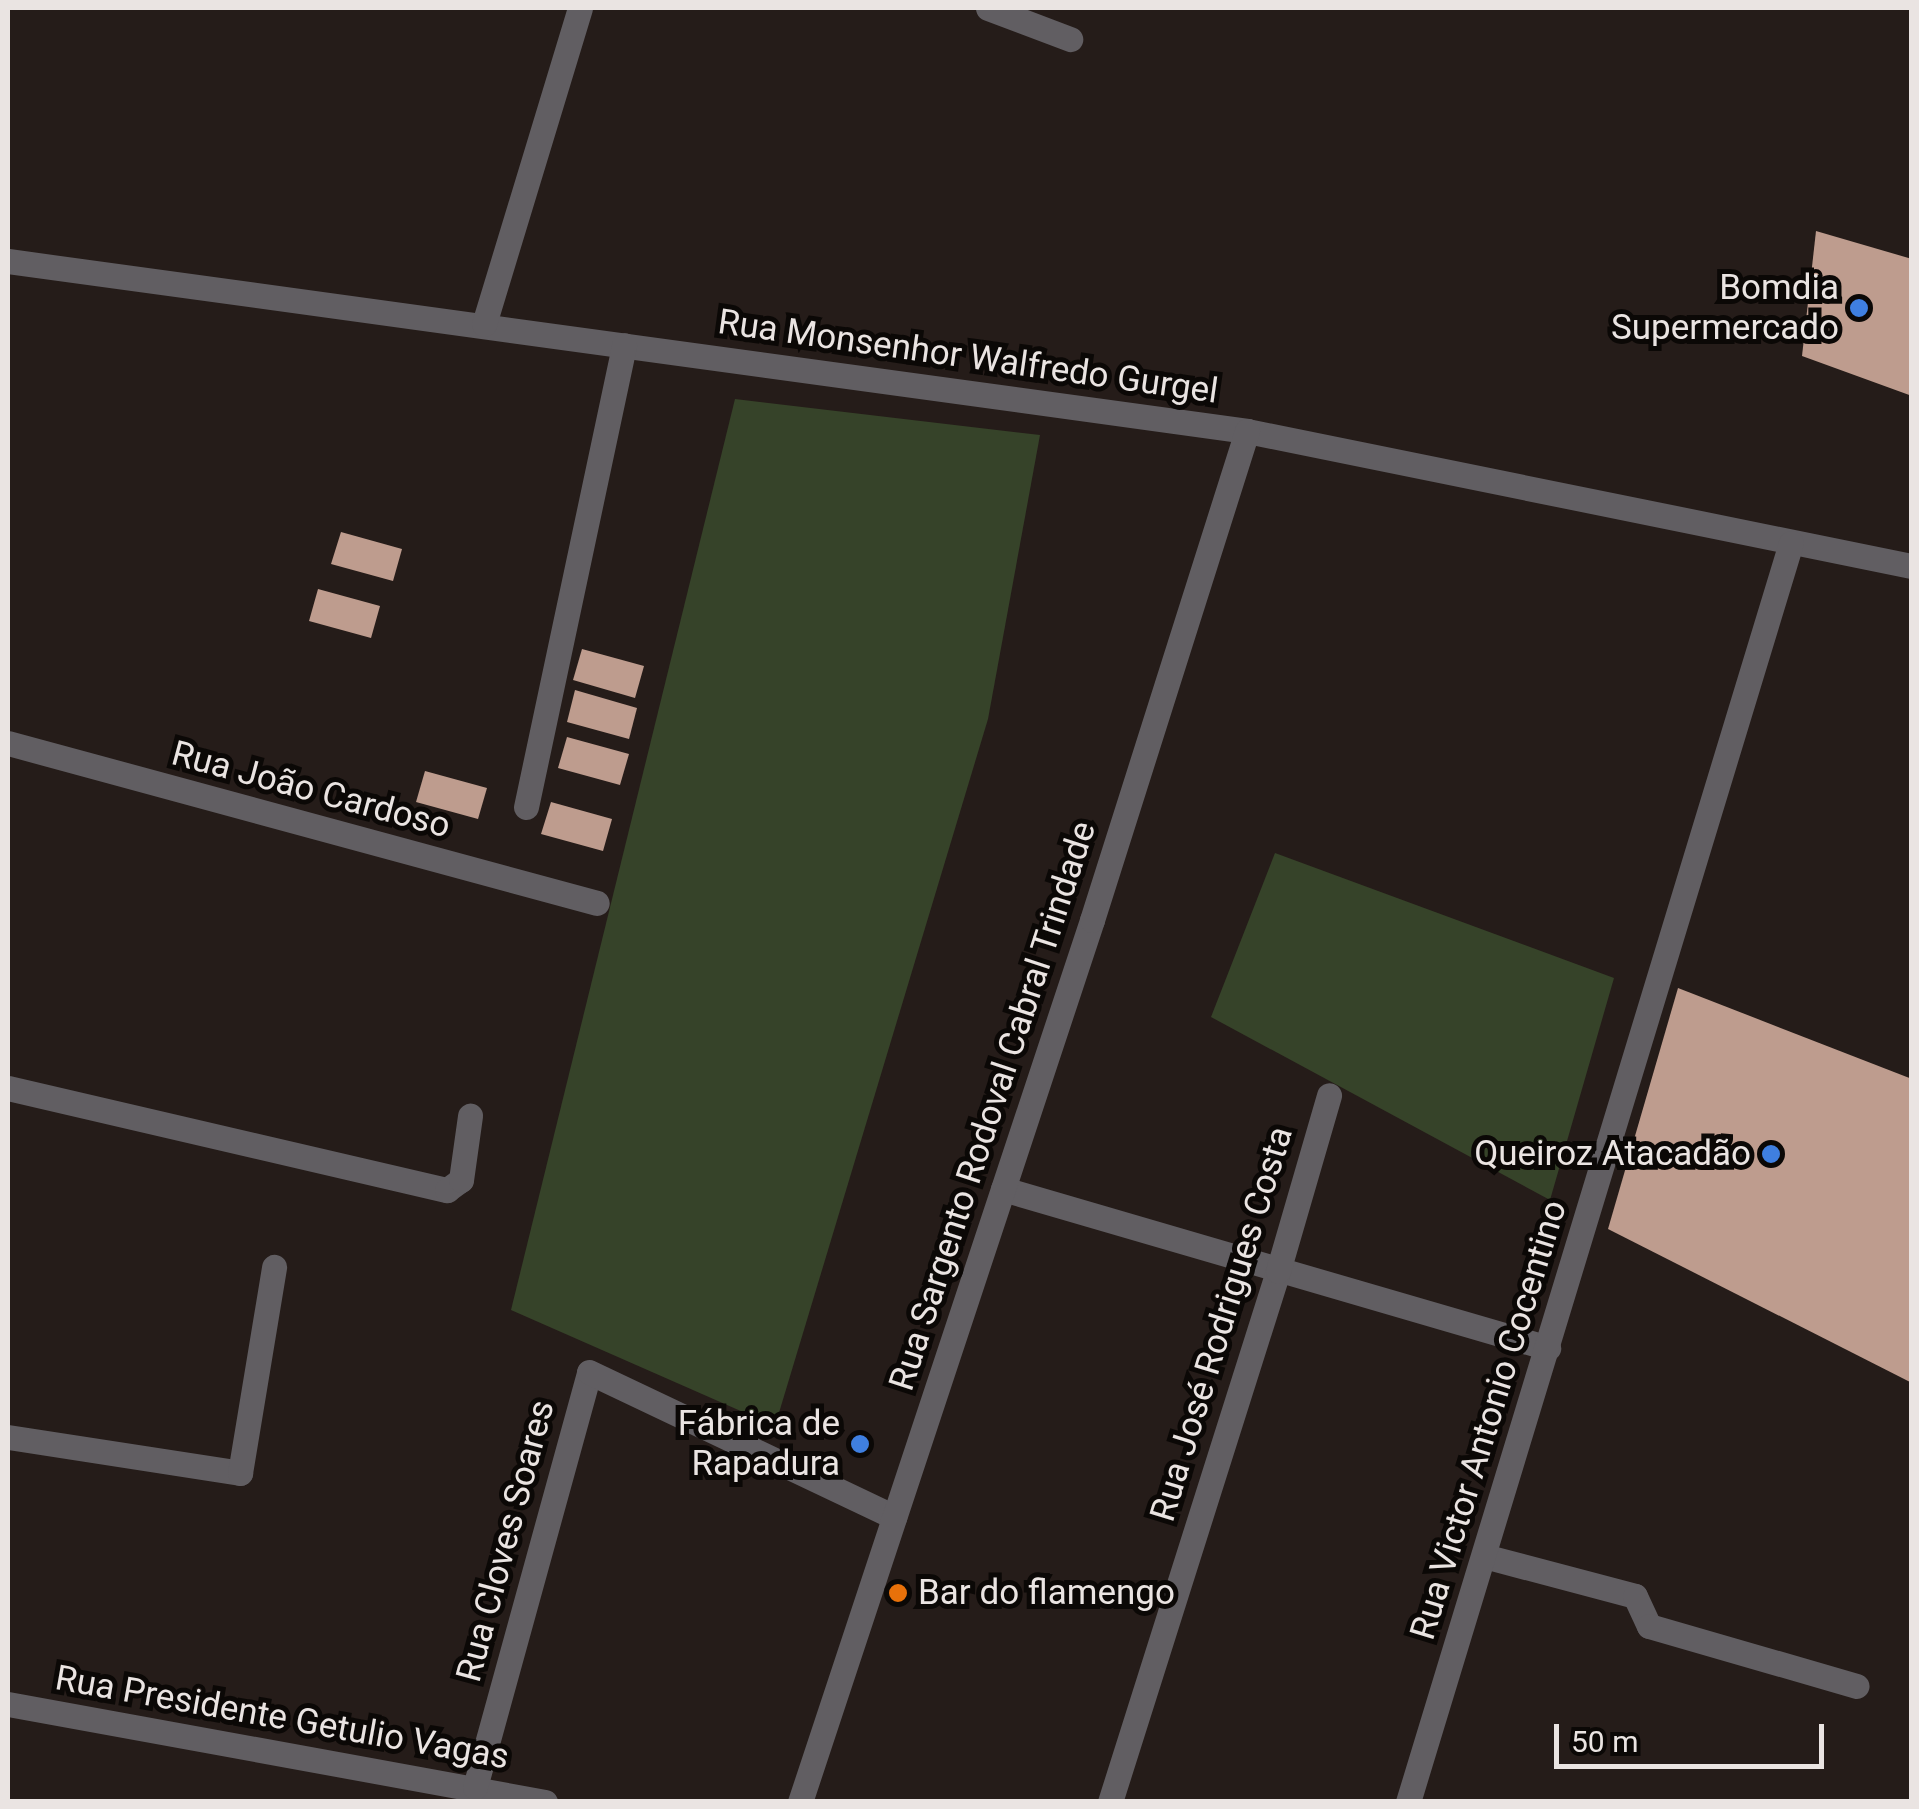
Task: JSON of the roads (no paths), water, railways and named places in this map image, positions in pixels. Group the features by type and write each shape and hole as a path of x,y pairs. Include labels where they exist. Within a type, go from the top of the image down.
{"street":[{"path":"484,324 580,8"},
{"path":"988,8 1070,39"},
{"name":"Rua Monsenhor Walfredo Gurgel","path":"8,261 1247,431 1912,566"},
{"path":"526,807 624,345"},
{"name":"Rua Sargento Rodoval Cabral Trindade","path":"800,1802 1247,431"},
{"name":"Rua Victor Antonio Cocentino","path":"1408,1802 1791,542"},
{"name":"Rua João Cardoso","path":"8,743 597,904"},
{"path":"8,1088 447,1190 461,1180 470,1116"},
{"name":"Rua José Rodrigues Costa","path":"1110,1802 1278,1271 1328,1094"},
{"path":"1003,1188 1548,1348"},
{"path":"8,1437 240,1474 274,1267"},
{"name":"Rua Cloves Soares","path":"475,1786 589,1372 894,1516"},
{"path":"1484,1556 1635,1596 1650,1626 1858,1686"},
{"name":"Rua Presidente Getulio Vagas","path":"8,1704 475,1786 545,1802"}],"place":[{"name":"Bomdia Supermercado","path":"1859,308"},
{"name":"Queiroz Atacadão","path":"1771,1154"},
{"name":"Fábrica de Rapadura","path":"860,1444"},
{"name":"Bar do flamengo","path":"898,1593"}]}
